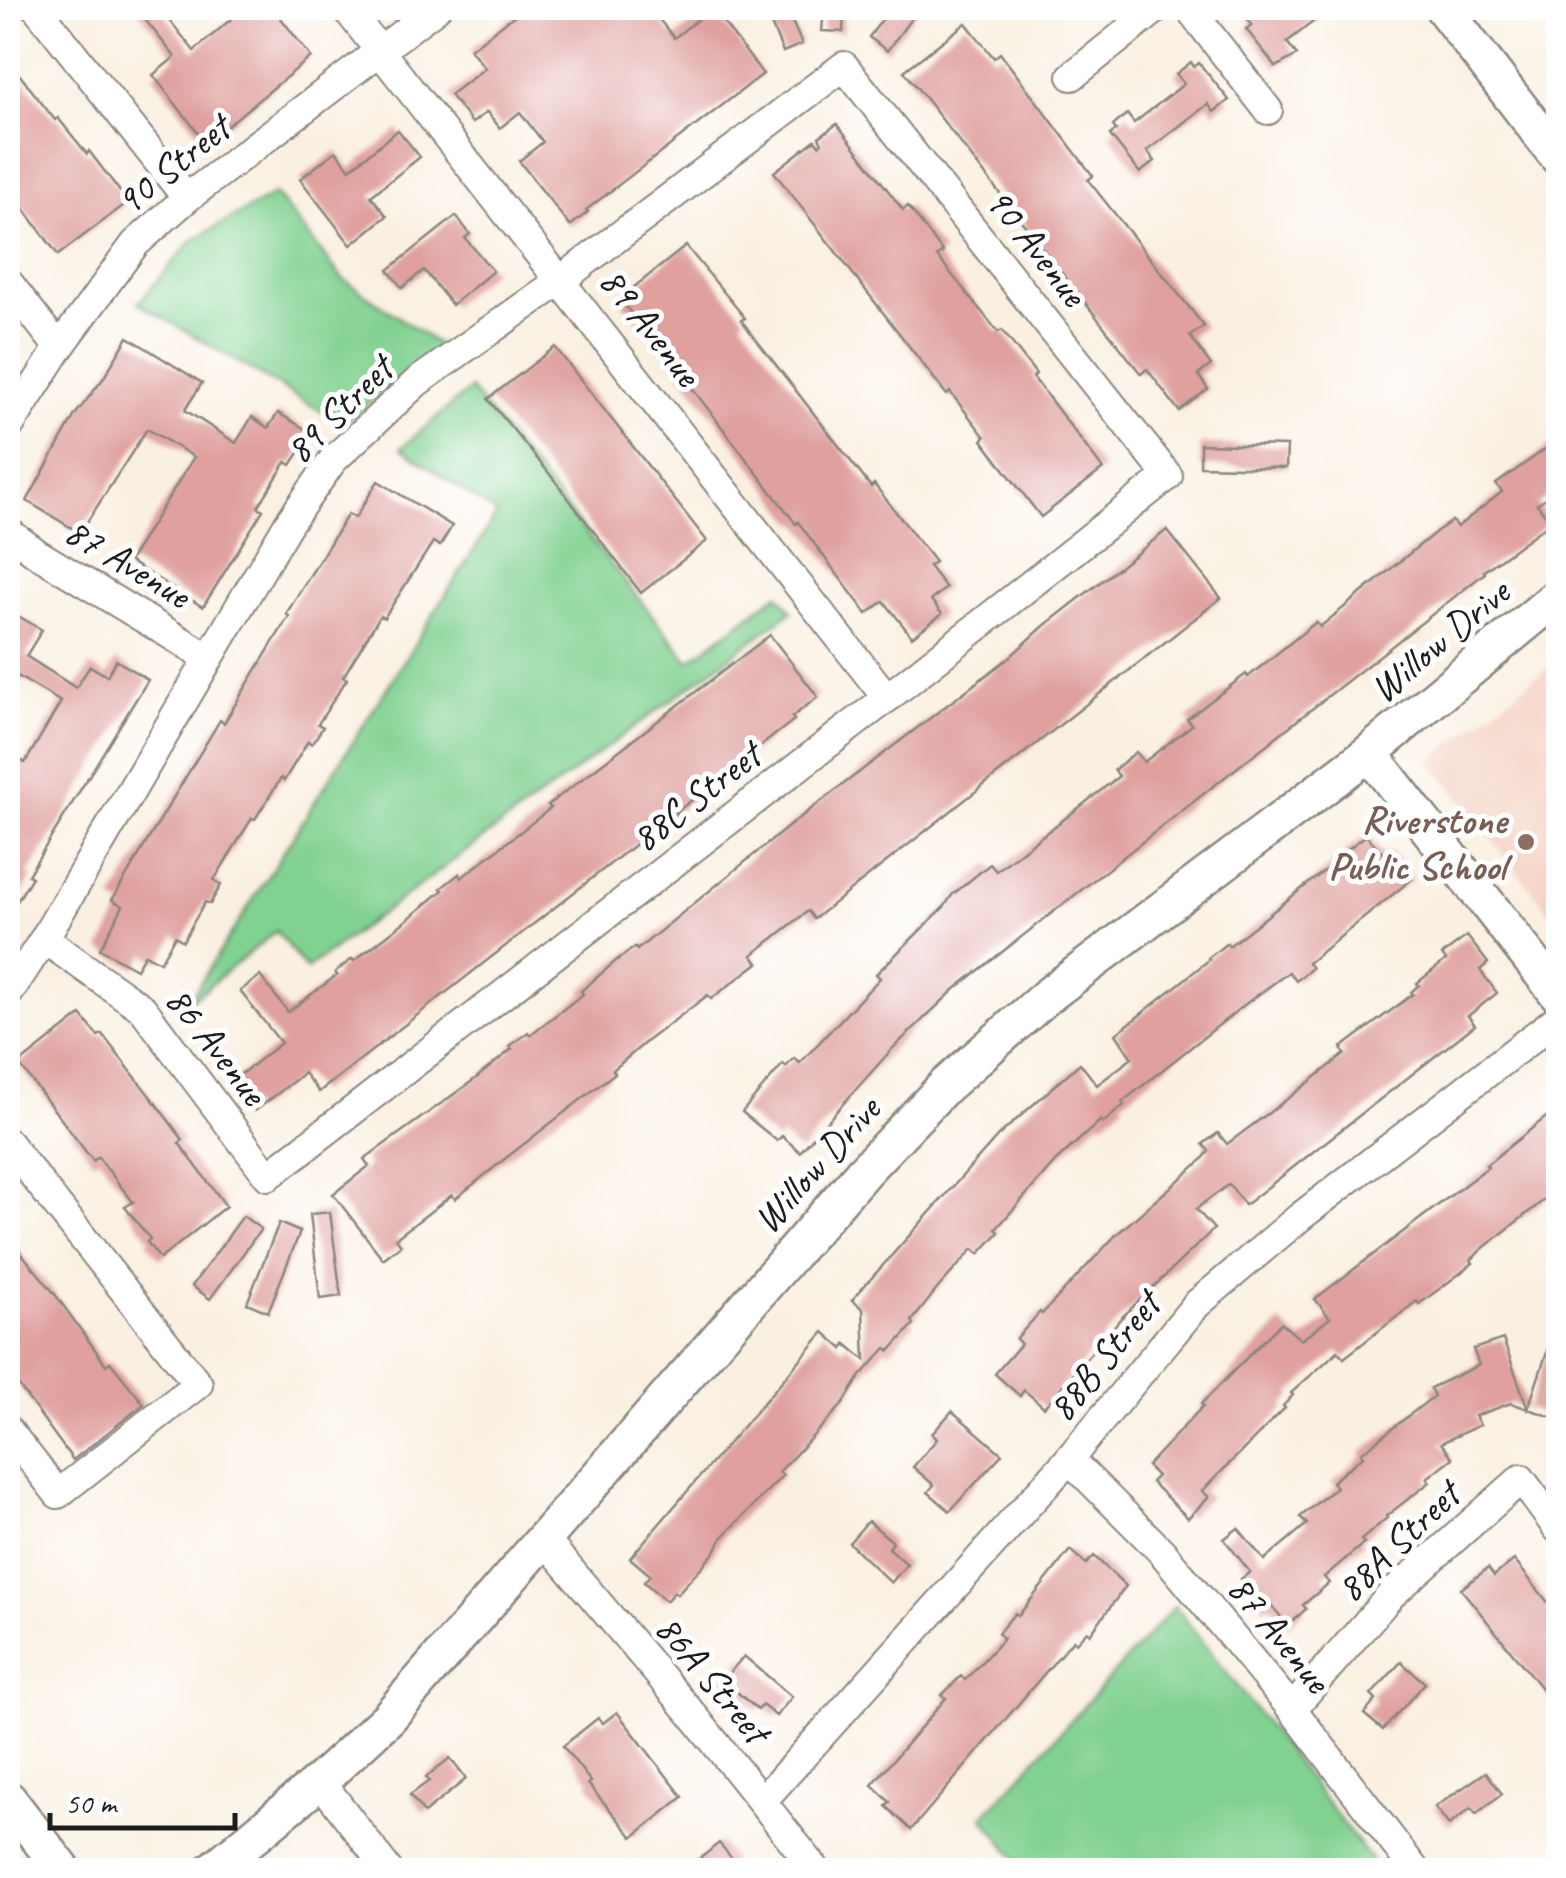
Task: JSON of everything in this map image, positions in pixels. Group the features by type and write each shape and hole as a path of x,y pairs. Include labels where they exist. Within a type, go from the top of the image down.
{"street":[{"path":"37,8 187,198"},
{"name":"89 Avenue","path":"346,8 887,698"},
{"name":"90 Street","path":"8,428 59,348 135,244 187,198 436,8"},
{"path":"1072,76 1158,8"},
{"path":"1189,8 1268,110"},
{"path":"1443,8 1558,158"},
{"name":"89 Street","path":"8,994 44,940 288,524 333,460 417,382 562,280 844,66"},
{"name":"90 Avenue","path":"844,66 1168,476"},
{"path":"8,282 59,348"},
{"name":"88C Street","path":"268,1176 1168,476"},
{"name":"87 Avenue","path":"8,532 209,658"},
{"name":"Willow Drive","path":"213,1870 388,1718 864,1171 945,1086 1046,996 1369,753 1558,596"},
{"path":"1369,753 1558,994"},
{"name":"86 Avenue","path":"44,940 143,1009 268,1176"},
{"name":"88B Street","path":"762,1800 1069,1459 1198,1304 1300,1217 1558,1018"},
{"path":"8,1143 198,1384 58,1494 8,1430"},
{"name":"87 Avenue","path":"1069,1459 1162,1552 1292,1709 1415,1870"},
{"name":"88A Street","path":"1292,1709 1391,1595 1521,1479 1558,1529"},
{"name":"86A Street","path":"544,1539 816,1870"},
{"path":"320,1781 388,1870"},
{"path":"8,1799 63,1870"}],"shaded area":[{"name":"Riverstone Public School","path":"1558,660 1558,923 1430,760"}],"green space":[{"path":"275,194 343,279 440,346 343,424 138,303 193,240"},
{"path":"470,389 689,661 778,594 792,611 306,969 276,931 187,1004 497,514 401,448"},
{"path":"1175,1606 1379,1870 1025,1870 983,1817"}],"building":[{"path":"136,8 160,8 194,51 244,8 273,8 311,57 206,143 153,75 175,57"},
{"path":"524,8 650,8 674,38 712,8 763,74 570,226 519,161 543,142 520,112 500,128 487,112 472,123 450,95 485,68 470,49"},
{"path":"764,8 786,8 802,44 783,52"},
{"path":"824,8 844,8 843,32 822,31"},
{"path":"891,8 919,8 887,51 869,37"},
{"path":"1281,8 1331,8 1287,42 1297,55 1276,67 1246,29 1252,25 1248,20 1263,9 1269,17"},
{"path":"966,23 994,58 1000,53 1093,176 1088,180 1204,326 1190,336 1211,365 1198,375 1208,389 1179,411 1147,369 1141,374 904,71"},
{"path":"8,60 55,120 58,118 87,154 89,151 128,202 58,255 8,187"},
{"path":"1191,62 1194,67 1199,63 1229,100 1214,112 1208,104 1147,151 1155,161 1140,173 1110,135 1116,130 1113,126 1127,114 1134,123 1184,84 1176,74"},
{"path":"837,124 903,210 908,206 943,252 937,256 998,332 1002,330 1103,469 1041,517 982,440 985,437 950,392 947,395 774,172 815,140 819,145 822,143 819,137"},
{"path":"398,130 420,157 371,196 387,216 351,245 300,179 336,151 350,169"},
{"path":"456,216 470,234 465,238 493,271 452,305 424,270 402,288 388,270"},
{"path":"686,246 871,487 874,484 935,562 929,566 946,588 931,600 942,614 912,637 884,601 867,614 656,341 619,299"},
{"path":"128,337 202,383 185,410 236,443 252,417 268,428 278,413 312,433 291,465 286,462 258,507 263,510 203,607 129,561 194,457 147,429 80,533 27,501 75,415"},
{"path":"555,347 707,541 641,593 488,399"},
{"path":"1558,440 1558,489 1537,504 1551,522 955,989 893,1048 800,1152 782,1136 777,1141 742,1112 783,1064 786,1067 794,1058 800,1063 880,978 876,974 952,895 990,864 996,871 1076,810 1119,776 1114,770 1136,752 1144,762 1192,725 1187,719 1246,674 1248,677 1316,622 1320,627 1437,531 1452,521 1457,527 1502,492 1496,484"},
{"path":"1200,444 1287,446 1286,468 1200,466"},
{"path":"378,481 452,526 440,546 433,542 384,618 380,616 318,724 323,727 312,744 308,741 284,781 281,778 255,819 252,818 214,880 221,885 210,904 205,902 183,941 175,936 160,962 145,954 136,969 100,949 123,906 112,900 220,720 224,723 348,514 355,518"},
{"path":"1167,530 1221,598 814,919 808,911 752,955 758,963 647,1041 613,1070 615,1073 455,1199 452,1195 396,1238 401,1245 383,1259 333,1194 369,1166 364,1159 475,1079 512,1049 510,1046 583,994 581,991 617,960 635,947 637,950"},
{"path":"8,610 42,630 26,656 76,688 90,666 107,676 116,660 148,680 28,875 32,877 8,916 8,752 25,763 61,702 14,674 8,685"},
{"path":"770,635 818,697 792,717 794,720 319,1092 304,1073 255,1111 232,1081 281,1043 240,991 260,976 288,1012 408,919 441,888 459,874 461,878 551,808 548,805"},
{"path":"1366,835 1385,855 1390,851 1412,879 1308,963 1312,968 1296,981 1289,972 1248,1002 1122,1102 1124,1105 1103,1123 1101,1120 1056,1161 996,1229 999,1232 979,1254 973,1249 912,1321 914,1324 860,1377 843,1404 779,1472 783,1475 722,1538 714,1553 677,1594 674,1592 666,1601 644,1582 650,1575 630,1558 824,1332 843,1349 846,1344 865,1360 863,1309 852,1300 998,1136 1080,1063 1097,1085 1132,1058 1116,1034"},
{"path":"1467,936 1488,963 1480,970 1497,993 1468,1016 1475,1025 1245,1205 1229,1184 1196,1209 1214,1229 1122,1317 1044,1407 1024,1390 1020,1396 995,1374 1021,1344 1016,1339 1040,1312 1117,1234 1202,1160 1209,1151 1203,1144 1218,1133 1227,1144 1345,1054 1341,1048 1413,994 1417,983 1446,960 1442,955"},
{"path":"81,1015 98,1036 102,1034 160,1109 183,1140 179,1143 226,1206 160,1259 125,1207 133,1202 98,1157 93,1161 19,1064"},
{"path":"1550,1114 1558,1125 1558,1189 1419,1304 1417,1301 1344,1358 1338,1351 1291,1393 1285,1408 1202,1491 1209,1497 1188,1518 1151,1482 1157,1476 1147,1466 1281,1323 1301,1340 1330,1318 1315,1299 1488,1167"},
{"path":"330,1212 341,1296 320,1299 310,1214"},
{"path":"243,1216 261,1229 210,1299 192,1286"},
{"path":"279,1223 300,1232 268,1312 247,1303"},
{"path":"8,1237 106,1365 110,1362 144,1404 73,1460 8,1371"},
{"path":"1555,1327 1558,1328 1558,1419 1528,1409"},
{"path":"1503,1339 1528,1409 1511,1403 1475,1416 1480,1425 1441,1443 1453,1458 1324,1577 1329,1583 1303,1605 1306,1609 1288,1625 1270,1604 1265,1608 1241,1579 1250,1572 1224,1539 1238,1528 1264,1560 1307,1524 1300,1517 1336,1487 1332,1482 1363,1456 1361,1453 1434,1396 1430,1388 1479,1365 1473,1349"},
{"path":"952,1411 1002,1454 950,1511 928,1492 934,1485 913,1467 937,1439 932,1434"},
{"path":"868,1521 893,1542 889,1548 907,1564 891,1583 849,1543"},
{"path":"1070,1550 1086,1564 1094,1556 1126,1586 1090,1634 1087,1631 1076,1643 1073,1640 911,1830 886,1806 890,1802 872,1785 946,1698 942,1695 961,1676 965,1680 1001,1641 998,1633 1015,1613 1018,1616"},
{"path":"1514,1560 1558,1615 1558,1709 1461,1589 1488,1568 1494,1576"},
{"path":"744,1656 792,1697 776,1716 762,1705 758,1710 723,1680"},
{"path":"1401,1662 1425,1683 1383,1730 1364,1714 1376,1700 1371,1695"},
{"path":"617,1712 683,1797 633,1837 588,1784 591,1782 563,1746 598,1718 603,1723"},
{"path":"450,1758 466,1779 424,1813 410,1795"},
{"path":"1486,1772 1502,1794 1476,1814 1471,1808 1449,1825 1435,1807"},
{"path":"719,1843 734,1861 722,1870 686,1870"}],"place":[{"name":"Riverstone Public School","path":"1526,842"}]}
